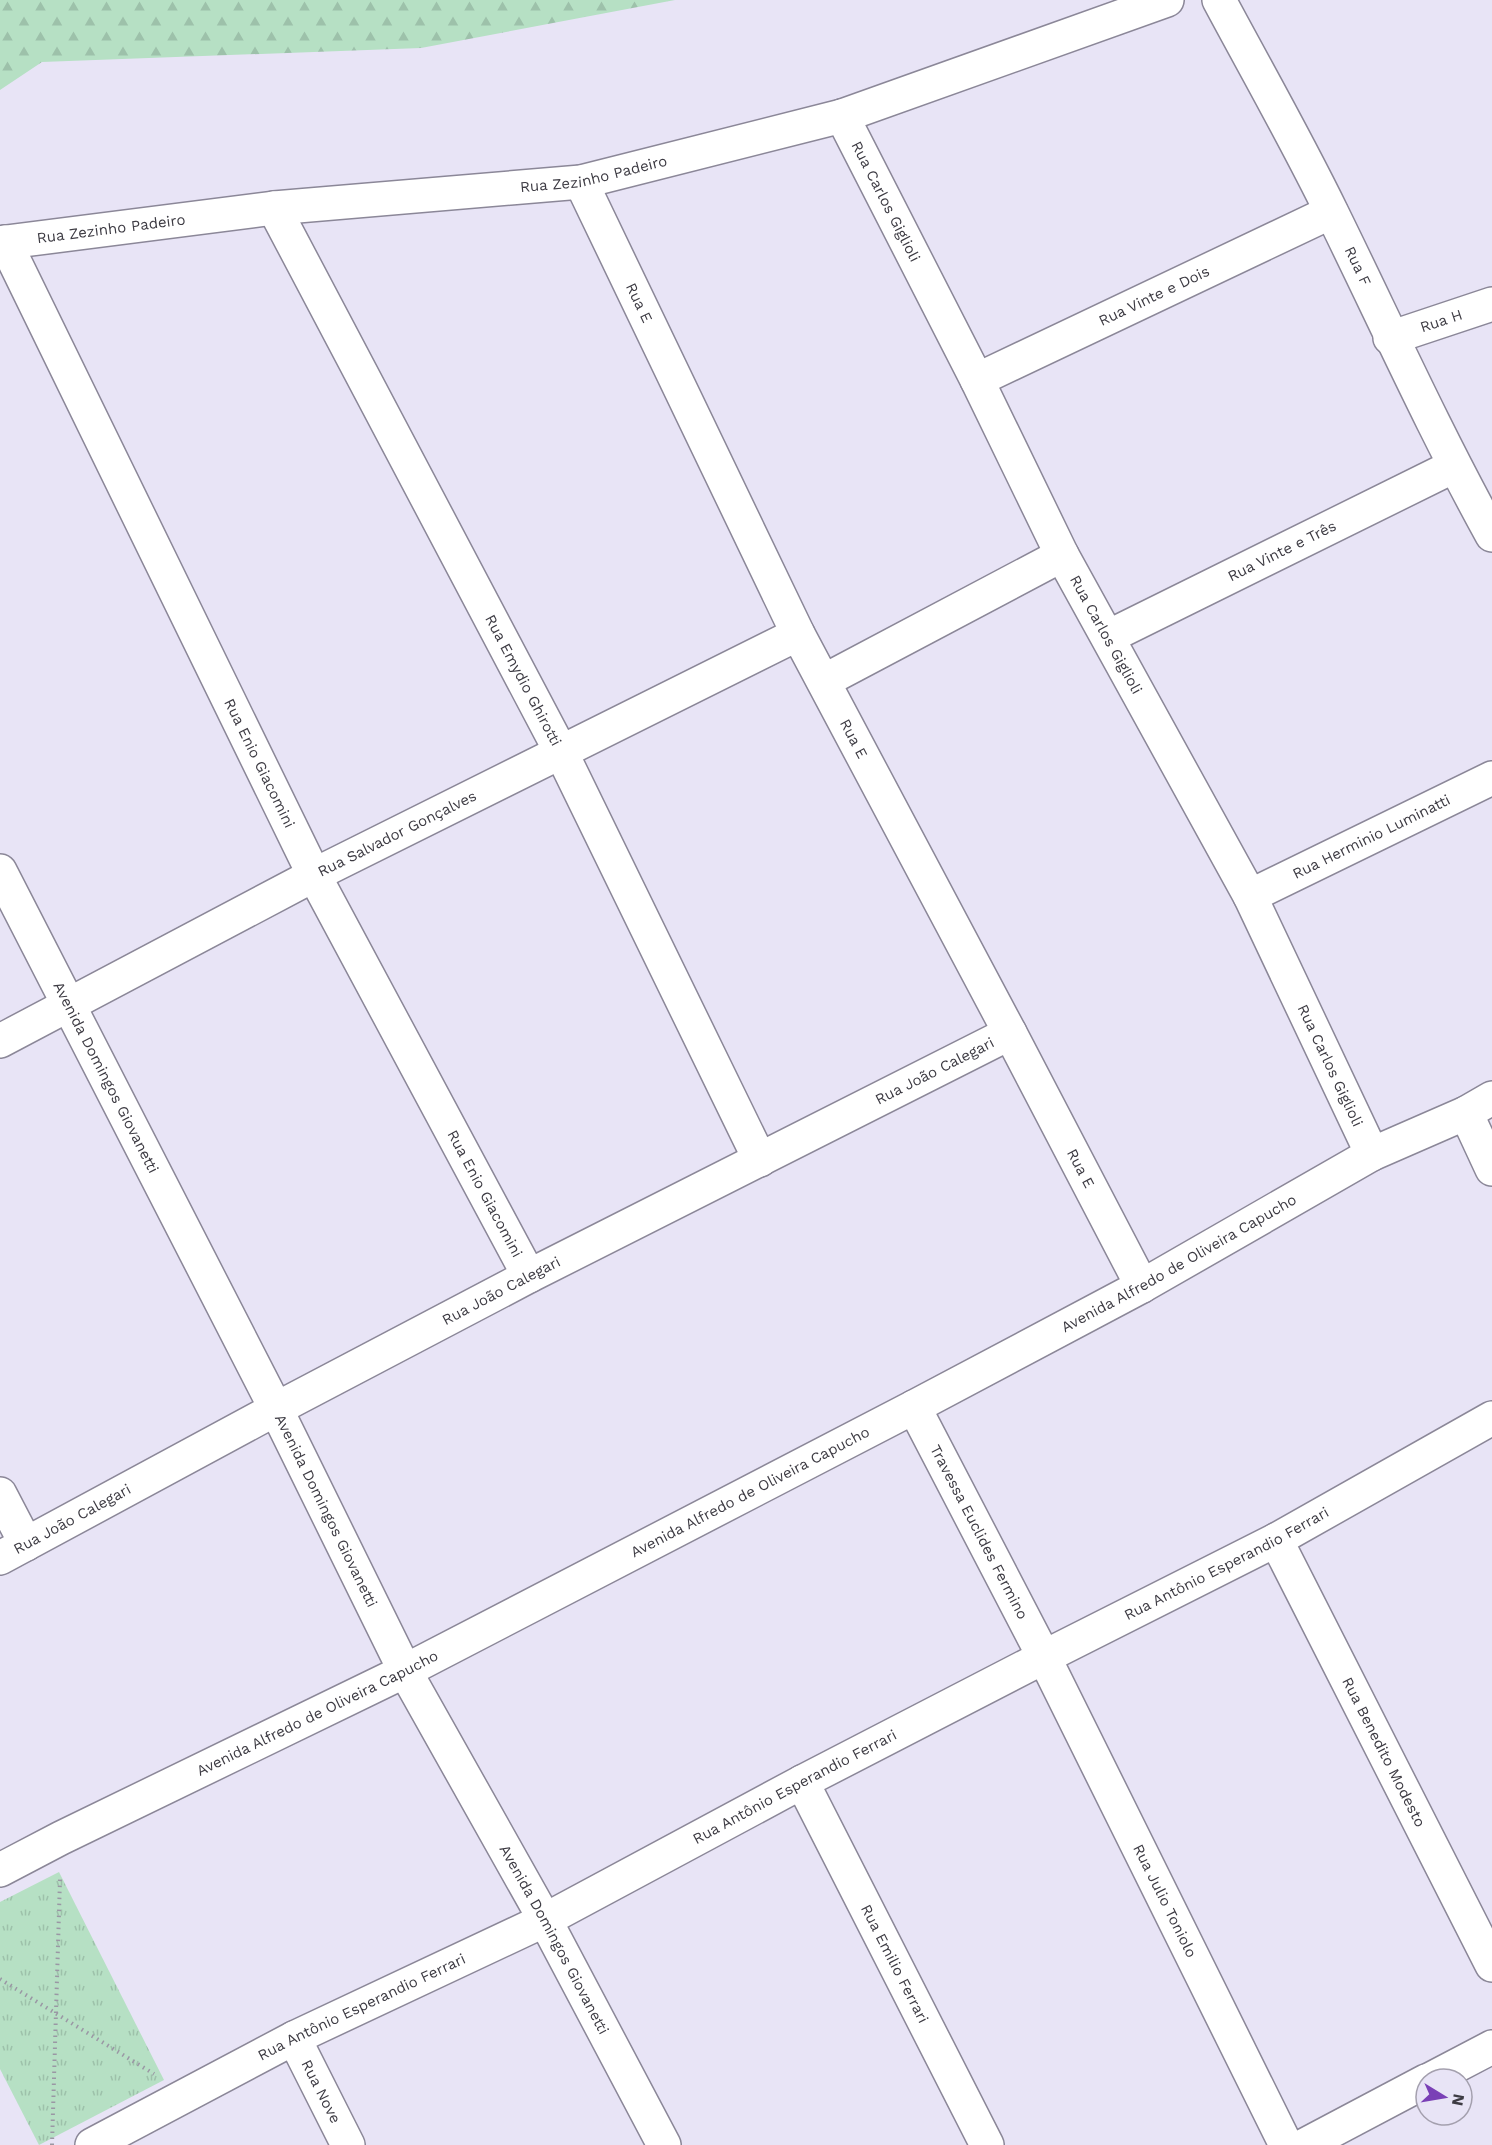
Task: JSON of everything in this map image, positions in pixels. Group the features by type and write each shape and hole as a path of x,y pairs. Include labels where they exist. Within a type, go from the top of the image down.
{"street":[{"name":"Rua Zezinho Padeiro","path":"3,243 274,208 581,182 842,116 1167,0"},
{"name":"Rua F","path":"1219,0 1331,212 1390,338 1454,466 1492,535"},
{"name":"Rua Carlos Giglioli","path":"842,116 977,380 1062,555 1250,896 1372,1154"},
{"name":"Rua E","path":"581,182 798,634 1142,1286"},
{"name":"Rua Emydio Ghirotti","path":"274,208 561,752 760,1160"},
{"name":"Rua Vinte e Dois","path":"977,380 1331,212"},
{"name":"Rua Enio Giacomini","path":"3,243 314,875 530,1276"},
{"name":"Rua H","path":"1390,338 1492,304"},
{"name":"Rua Vinte e Três","path":"1108,636 1454,466"},
{"path":"824,681 1062,555"},
{"name":"Rua Salvador Gonçalves","path":"0,1041 314,875 798,634"},
{"name":"Rua Herminio Luminatti","path":"1250,896 1492,778"},
{"name":"Avenida Domingos Giovanetti","path":"0,871 276,1409 405,1671 545,1920 664,2145"},
{"name":"Rua João Calegari","path":"13,1551 276,1409 530,1276 1010,1033"},
{"path":"1479,1106 1492,1169"},
{"name":"Avenida Alfredo de Oliveira Capucho","path":"0,1870 61,1838 405,1671 1142,1286 1372,1154 1479,1106"},
{"name":"Travessa Euclides Fermino","path":"914,1407 1044,1657"},
{"name":"Rua Antônio Esperandio Ferrari","path":"92,2145 294,2038 545,1920 802,1782 1276,1540 1492,1418"},
{"path":"0,1494 13,1551"},
{"name":"Rua Benedito Modesto","path":"1276,1540 1492,1965"},
{"name":"Rua Julio Toniolo","path":"1044,1657 1286,2145"},
{"name":"Rua Emilio Ferrari","path":"802,1782 987,2145"},
{"name":"Rua Nove","path":"294,2038 348,2145"},
{"path":"1454,2067 1492,2047"},
{"path":"1305,2145 1414,2087"}],"path":[{"path":"52,2145 61,1838"},
{"path":"0,1979 187,2095"}],"green space":[{"path":"0,0 675,0 421,48 42,62 0,90"},
{"path":"59,1872 164,2080 39,2145 0,2069 0,1902"}]}
